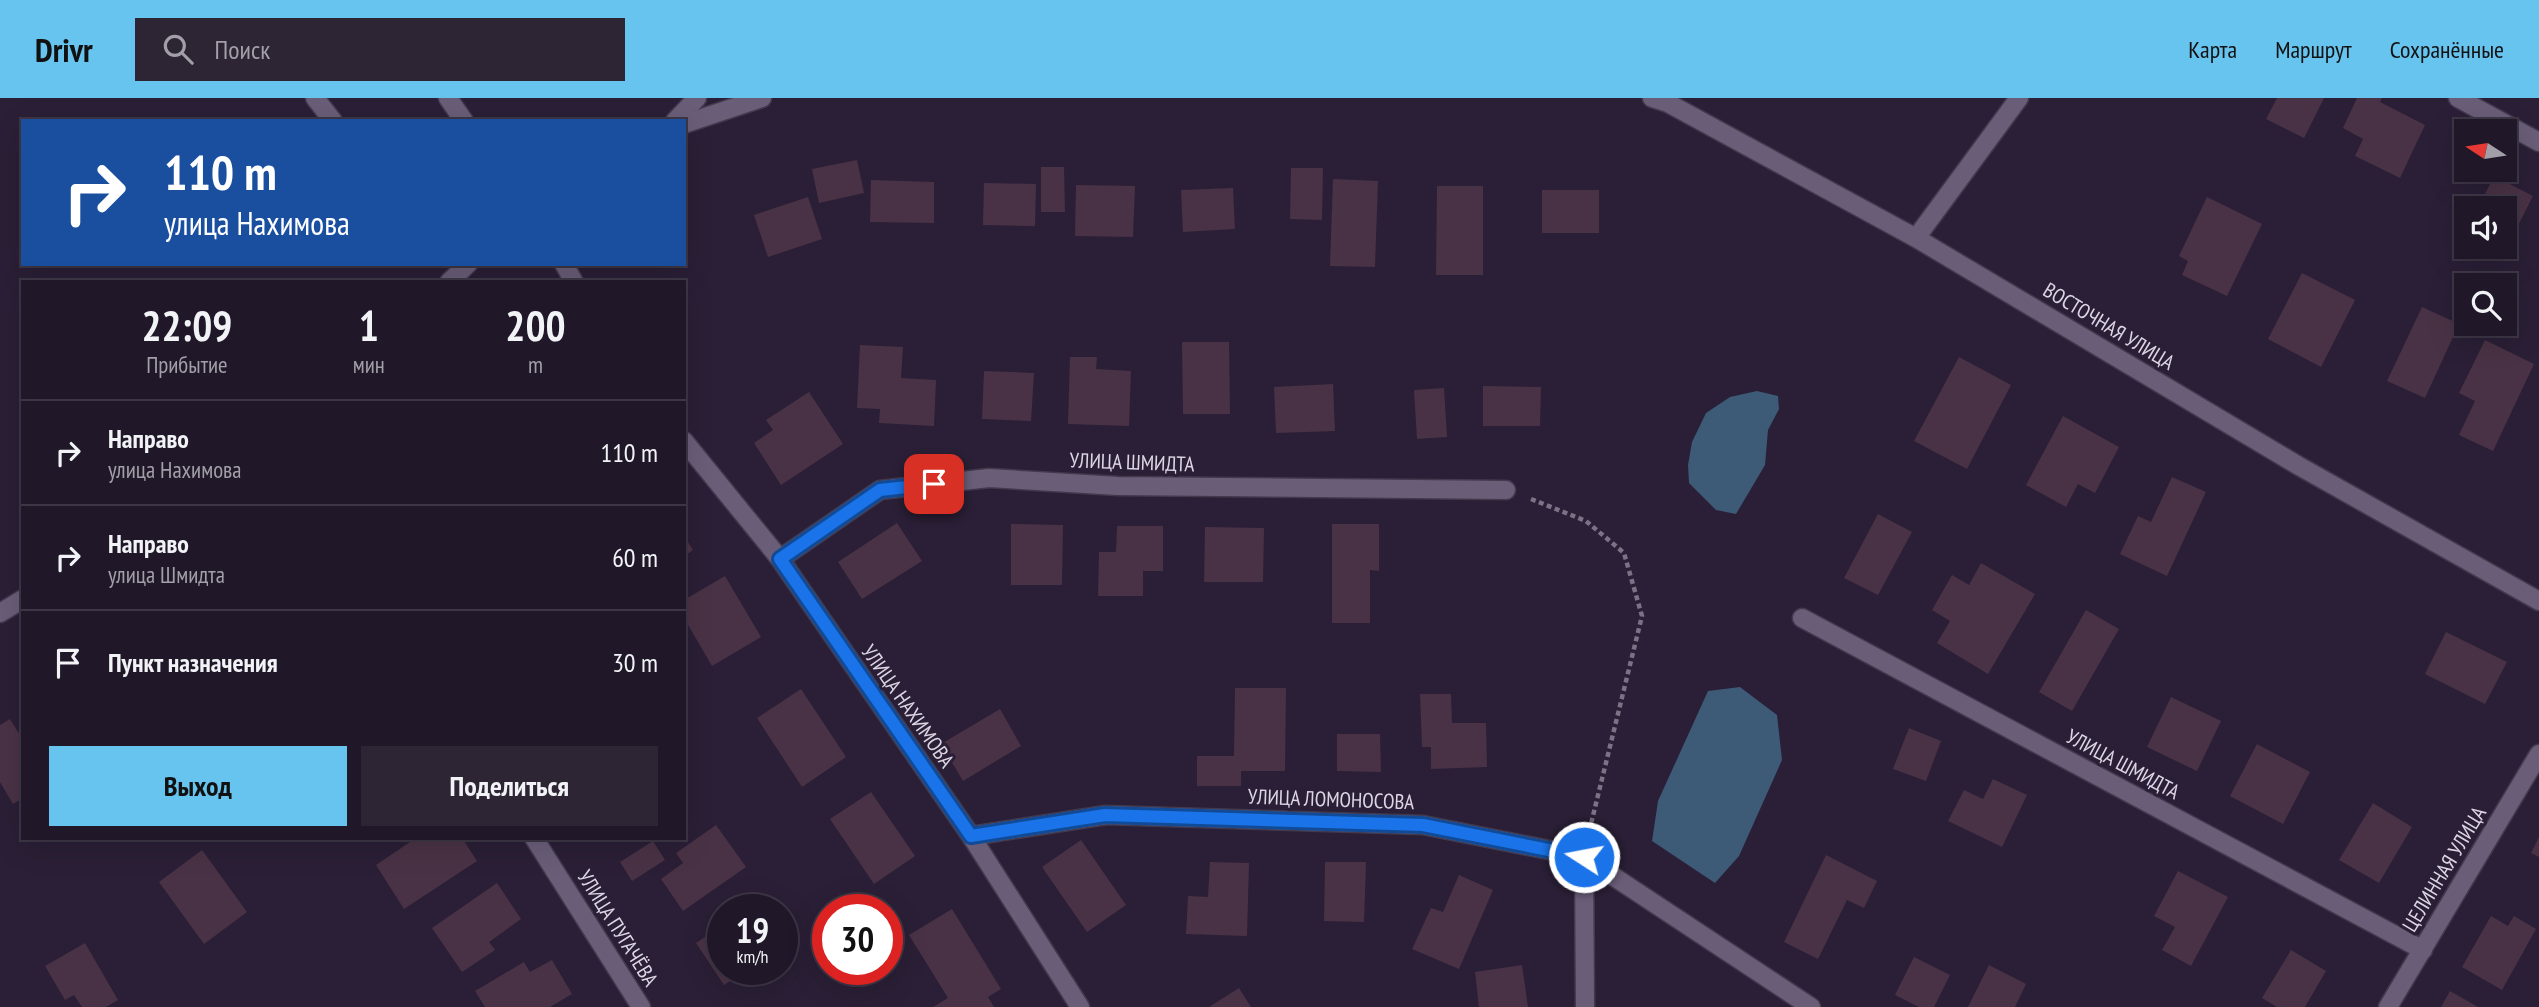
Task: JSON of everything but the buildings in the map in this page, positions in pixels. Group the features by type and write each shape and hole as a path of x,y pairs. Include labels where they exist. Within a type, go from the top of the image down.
{"street":[{"path":"315,98 331,119"},
{"path":"448,98 463,119"},
{"path":"677,119 697,98"},
{"path":"686,123 762,98"},
{"name":"ВОСТОЧНАЯ УЛИЦА","path":"1653,98 1668,103 1916,237 2300,466 2539,601"},
{"path":"1916,237 2019,98"},
{"path":"2458,98 2539,142"},
{"path":"451,280 464,266"},
{"name":"УЛИЦА НАХИМОВА","path":"686,443 780,559 971,836 1080,1007"},
{"name":"УЛИЦА ШМИДТА","path":"780,559 880,490 989,478 1118,486 1506,490"},
{"path":"0,613 21,600"},
{"name":"УЛИЦА ШМИДТА","path":"1802,618 2423,950"},
{"name":"ЦЕЛИННАЯ УЛИЦА","path":"2388,1007 2539,754"},
{"name":"УЛИЦА ЛОМОНОСОВА","path":"971,836 1105,815 1423,825 1584,857 1811,1007"},
{"name":"УЛИЦА ПУГАЧЁВА","path":"535,840 641,1007"},
{"path":"1584,857 1585,1007"}],"path":[{"path":"1506,490 1586,521 1624,553 1642,616 1595,801 1584,857"}],"water":[{"path":"1757,391 1778,396 1779,409 1768,430 1765,465 1736,514 1716,510 1689,483 1688,465 1692,442 1706,413 1730,397"},
{"path":"1740,687 1777,715 1782,760 1739,856 1715,883 1652,841 1658,801 1708,691"}],"route":[{"path":"934,484 880,490 780,559 971,836 1105,815 1423,825 1584,857"}]}
